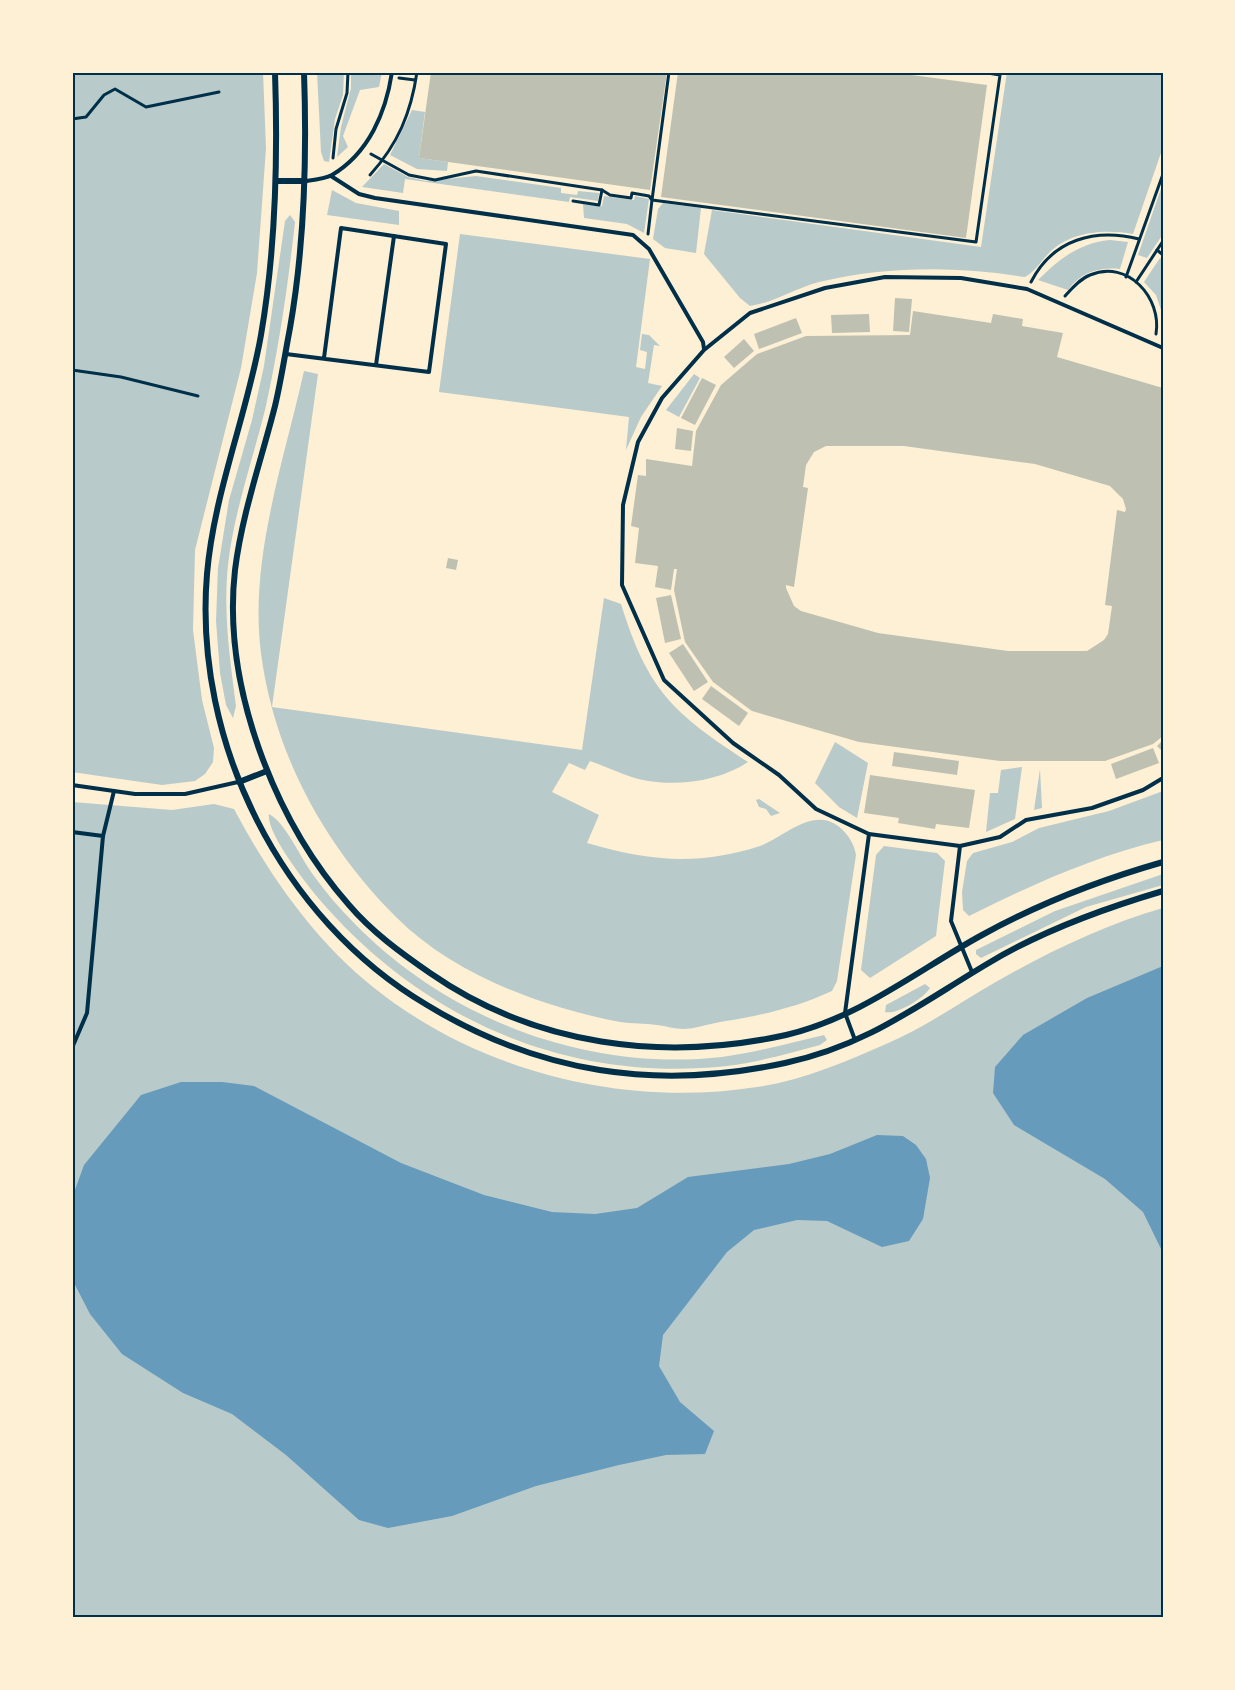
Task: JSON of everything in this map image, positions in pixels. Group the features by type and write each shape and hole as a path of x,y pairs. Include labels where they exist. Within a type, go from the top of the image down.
{"street":[{"path":"275,72 277,181 268,282 248,395 216,511 207,575 206,633 221,728 239,782 260,828 287,871 316,911 344,942 374,969 417,1000 456,1023 498,1042 549,1060 588,1069 644,1077 743,1072 792,1062 881,1030 972,973 1039,936 1097,912 1163,891"},
{"path":"304,72 305,181 297,286 275,404 241,528 234,575 235,626 240,672 251,727 267,771 290,821 320,870 351,908 394,948 444,983 495,1011 552,1031 607,1045 671,1049 730,1044 790,1034 845,1013 882,996 961,948 1043,904 1096,882 1163,862"},
{"path":"277,181 305,181"},
{"path":"239,782 267,771"}],"lane":[{"path":"305,181 331,176 364,150 388,95 391,74"},
{"path":"331,176 359,194 375,198 633,235 649,249 703,342 704,350"},
{"path":"285,353 429,372 446,244 341,228 324,358"},
{"path":"376,365 393,236"},
{"path":"1163,348 1027,289 961,278 885,277 825,288 750,313 704,350 662,398 638,442 623,505 622,585 664,680 733,743 779,775 816,809 869,834 960,846 1000,837 1026,820 1092,808 1143,790 1163,778"},
{"path":"72,785 114,791 185,794 239,782"},
{"path":"72,1048 87,1013 103,836 114,791"},
{"path":"72,832 103,836"},
{"path":"855,1041 845,1013 869,834"},
{"path":"960,846 951,921 972,973"}],"path":[{"path":"333,158 336,129 347,93 348,72"},
{"path":"370,174 394,145 406,120 417,72"},
{"path":"643,244 648,234 669,72"},
{"path":"364,150 408,175 435,180 476,171 602,190 610,195 631,198 632,194 649,196 652,200 976,242 1000,75 981,72"},
{"path":"391,74 416,80"},
{"path":"72,119 86,117 104,94 115,89 146,107 219,92"},
{"path":"1126,277 1163,174"},
{"path":"573,201 599,205 602,190"},
{"path":"1027,289 1036,272 1053,254 1071,242 1116,233 1139,239"},
{"path":"1136,282 1163,241"},
{"path":"1157,250 1163,255"},
{"path":"1060,302 1075,285 1090,275 1108,272 1126,277 1149,292 1157,310 1158,324 1155,344"},
{"path":"72,370 121,376 198,396"}],"shaded area":[{"path":"72,72 263,72 266,148 257,273 241,368 195,550 193,630 202,700 214,748 213,762 205,774 195,781 162,785 72,772"},
{"path":"317,72 344,72 343,95 335,119 329,162 324,161 321,152"},
{"path":"351,72 382,72 379,87 360,90 343,136 348,147 337,157 341,127 351,88"},
{"path":"1007,72 1163,72 1163,147 1133,234 1099,232 1066,240 1025,277 973,271 896,270 819,282 767,302 750,306 740,298 704,254 712,210 981,247"},
{"path":"412,110 425,112 419,158 448,162 447,171 417,169 390,155"},
{"path":"384,164 408,177 426,181 476,176 561,188 561,193 577,195 578,191 599,193 598,201 570,197 569,202 405,179 403,193 362,187"},
{"path":"1163,183 1163,234 1147,258 1138,255"},
{"path":"332,190 356,203 399,211 399,225 327,215"},
{"path":"604,196 634,200 635,196 649,199 644,233 627,224 584,218 583,204 602,206"},
{"path":"663,203 701,208 696,253 665,248 653,239 658,209"},
{"path":"290,215 295,222 279,340 265,410 234,526 228,565 227,618 236,706 233,718 226,705 220,673 216,621 218,568 229,500 252,420 264,366 285,221"},
{"path":"460,234 650,259 636,367 645,369 647,352 640,350 642,334 649,335 660,346 654,345 648,383 662,386 641,417 626,450 629,417 439,392"},
{"path":"1110,240 1128,242 1120,269 1091,272 1079,279 1068,290 1038,280 1054,265 1079,248"},
{"path":"1160,258 1163,260 1163,316 1156,295 1144,282"},
{"path":"304,371 318,374 272,707 261,653 260,582 270,511"},
{"path":"694,374 700,378 679,417 666,410"},
{"path":"604,598 621,604 642,658 666,697 700,729 748,762 737,769 711,778 670,783 636,778 590,761 585,770 569,763 552,792 599,815 587,843 653,857 694,859 716,856 760,846 807,822 824,820 835,824 849,838 856,855 837,981 832,991 791,1007 683,1029 590,1016 500,986 445,956 419,938 370,889 326,829 307,796 291,762 272,707 582,750"},
{"path":"835,742 868,763 857,818 839,807 815,783"},
{"path":"1022,767 1015,819 986,832 990,793 998,793 1001,770"},
{"path":"1040,769 1042,808 1034,810"},
{"path":"1163,791 1163,840 1113,854 1064,872 969,916 963,910 962,892 967,861 973,853 1012,842 1039,828 1109,811"},
{"path":"759,799 780,813 771,816 766,809 759,807 756,800"},
{"path":"72,802 172,810 214,804 234,809 278,882 331,949 373,987 414,1017 506,1062 554,1077 605,1087 655,1092 706,1092 757,1087 823,1070 914,1031 994,983 1056,950 1098,931 1163,908 1163,1618 72,1618"},
{"path":"269,814 281,825 333,901 392,958 433,987 477,1012 524,1032 572,1047 621,1056 672,1060 735,1055 824,1035 827,1040 820,1045 751,1062 727,1066 668,1069 610,1064 555,1053 502,1034 452,1009 404,979 360,942 319,899 297,870 274,833"},
{"path":"884,846 937,853 945,861 936,936 870,978 861,970 876,855"},
{"path":"1163,874 1163,885 1086,907 981,958 976,954 976,950 1055,911"},
{"path":"925,984 930,988 916,1001 896,1011 885,1012 886,1005"}],"water":[{"path":"1163,966 1163,1253 1143,1212 1105,1179 1014,1125 993,1093 995,1067 1023,1035 1087,998"},
{"path":"181,1082 222,1082 254,1086 401,1163 484,1195 552,1212 595,1214 637,1208 688,1177 789,1164 830,1154 877,1135 903,1136 916,1145 926,1159 930,1178 923,1219 909,1241 882,1247 827,1221 797,1220 754,1230 727,1252 663,1335 659,1366 680,1402 714,1431 705,1454 666,1455 619,1465 536,1486 452,1516 388,1528 359,1520 286,1455 232,1414 183,1393 122,1354 90,1314 72,1279 72,1198 84,1165 141,1095"}],"building":[{"path":"431,72 667,72 650,190 419,158"},
{"path":"678,72 889,72 987,85 966,238 661,197"},
{"path":"895,298 912,299 909,332 893,331"},
{"path":"913,311 991,323 993,314 1023,319 1022,326 1063,333 1057,357 1163,388 1163,736 1153,744 1105,761 1000,761 859,742 752,711 713,682 685,642 674,590 677,569 674,569 671,590 655,587 658,566 635,563 639,528 631,526 638,475 646,476 646,459 692,466 696,431 721,385 757,354 806,336 910,335","holes":["826,446 904,446 1035,464 1110,486 1123,499 1126,509 1125,512 1117,510 1105,605 1112,606 1108,634 1104,640 1087,651 1008,651 878,633 801,611 794,606 786,585 794,587 808,488 803,487 806,465 814,452"]},
{"path":"869,314 870,332 832,333 831,315"},
{"path":"796,318 802,333 759,349 754,334"},
{"path":"744,339 754,351 734,368 724,357"},
{"path":"702,378 716,385 695,425 681,418"},
{"path":"677,428 693,431 691,451 675,449"},
{"path":"448,558 458,560 456,570 446,568"},
{"path":"671,595 681,639 665,643 656,598"},
{"path":"683,644 708,682 694,691 669,653"},
{"path":"711,686 748,713 739,726 702,699"},
{"path":"1163,740 1163,752 1157,746"},
{"path":"1153,748 1159,763 1116,779 1111,764"},
{"path":"894,752 959,761 957,775 892,766"},
{"path":"870,775 975,790 969,828 936,824 935,829 898,823 899,818 864,813"}]}
